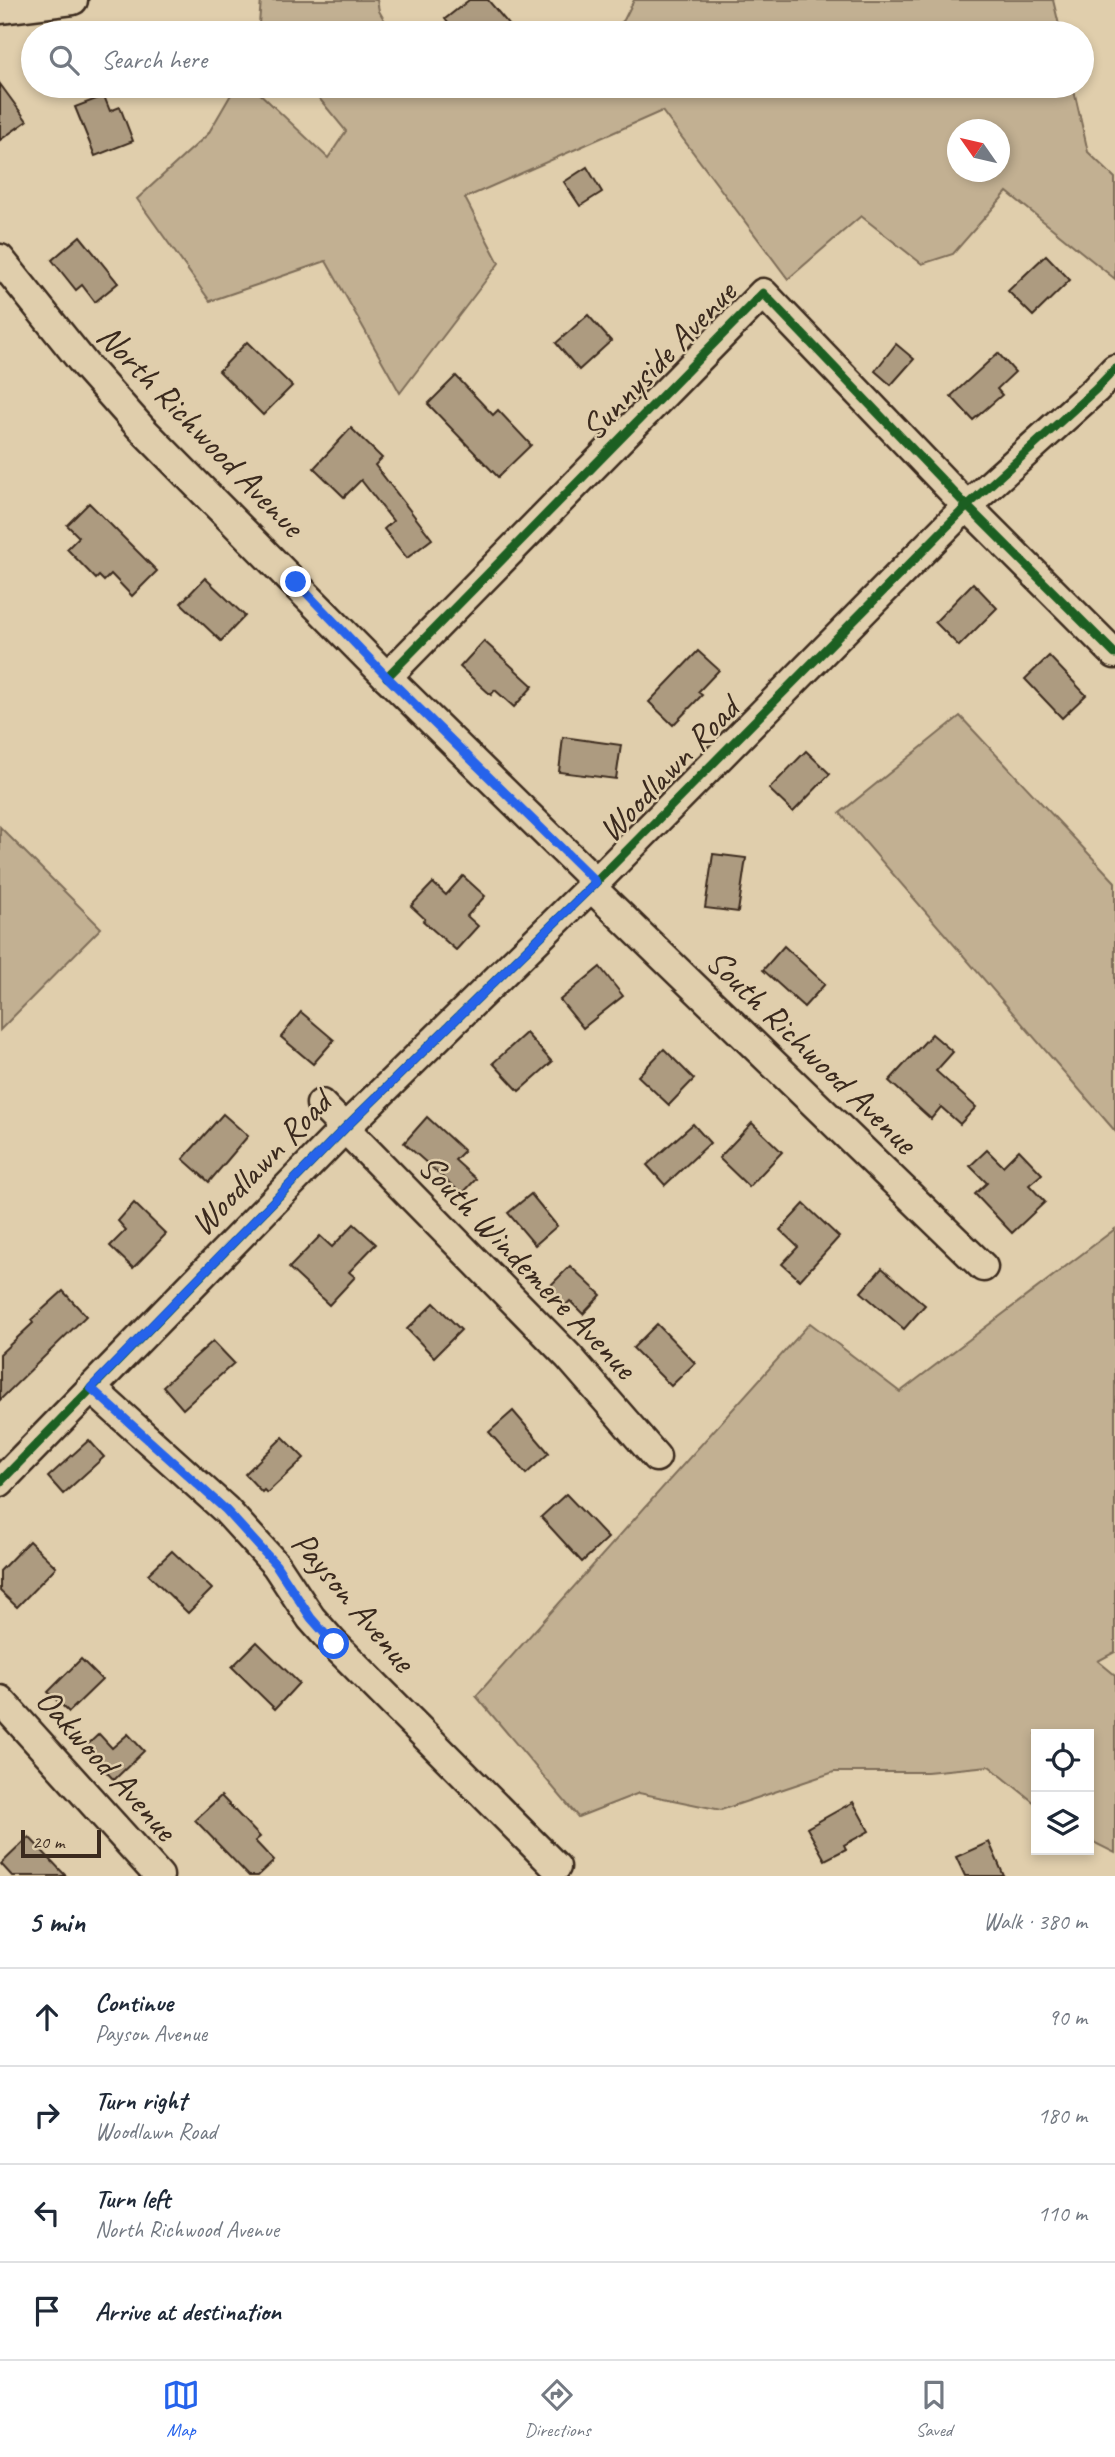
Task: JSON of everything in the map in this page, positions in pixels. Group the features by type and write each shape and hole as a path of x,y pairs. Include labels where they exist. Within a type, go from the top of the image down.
{"street":[{"path":"0,9 73,0"},
{"name":"North Richwood Avenue","path":"0,259 85,365 140,427 594,884"},
{"name":"Sunnyside Avenue","path":"387,677 763,293 967,506"},
{"name":"Woodlawn Road","path":"0,1482 345,1128 594,884 967,506 1115,369"},
{"path":"967,506 1115,654"},
{"name":"South Richwood Avenue","path":"594,884 983,1267"},
{"name":"South Windemere Avenue","path":"321,1104 569,1357 656,1457"},
{"name":"Payson Avenue","path":"91,1388 226,1510 276,1565 311,1618 334,1644 556,1867"},
{"name":"Oakwood Avenue","path":"0,1700 159,1876"}],"shaded area":[{"path":"261,0 377,0 385,21 259,21"},
{"path":"634,0 1053,0 1058,21 623,21"},
{"path":"229,98 265,98 328,158 346,131 319,98 1076,98 1088,152 1115,178 1115,279 1007,192 953,254 922,264 861,216 788,279 662,111 465,198 499,263 400,393 326,261 210,301 137,199 208,134"},
{"path":"960,716 1115,882 1115,1131 840,813"},
{"path":"0,827 101,928 0,1030"},
{"path":"1115,1229 1115,1652 1098,1661 1115,1675 1115,1853 1094,1842 1094,1729 1031,1729 1031,1800 989,1766 927,1772 834,1772 721,1810 639,1793 578,1817 476,1696 810,1323 900,1392"}],"building":[{"path":"469,0 488,0 506,21 447,21 445,19"},
{"path":"0,84 27,121 0,140"},
{"path":"105,98 110,111 120,107 133,141 95,156 75,107"},
{"path":"587,167 602,192 580,206 564,182"},
{"path":"80,236 118,283 95,302 82,285 76,290 52,260"},
{"path":"1046,255 1070,280 1033,316 1008,291"},
{"path":"588,315 611,341 579,370 556,343"},
{"path":"247,342 292,386 263,415 219,371"},
{"path":"896,344 914,359 891,385 875,371"},
{"path":"998,353 1015,372 997,389 1002,395 973,420 951,396"},
{"path":"456,376 493,415 498,410 531,445 498,477 428,404"},
{"path":"351,428 382,458 375,465 432,539 407,558 384,529 393,521 361,480 344,497 314,468"},
{"path":"89,503 157,571 132,596 111,574 104,581 99,576 96,579 67,549 79,537 67,525"},
{"path":"205,578 245,616 221,641 181,603"},
{"path":"973,583 997,608 959,646 935,622"},
{"path":"484,641 533,686 514,707 495,690 491,695 460,667"},
{"path":"698,651 719,670 698,692 702,695 673,725 649,702"},
{"path":"1049,656 1086,695 1062,718 1025,679"},
{"path":"563,737 621,745 616,779 559,772"},
{"path":"806,751 830,774 793,812 769,789"},
{"path":"713,854 746,858 738,912 705,908"},
{"path":"463,876 485,896 467,916 478,926 456,950 423,921 425,919 411,906 433,883 446,895"},
{"path":"784,946 825,984 804,1007 763,970"},
{"path":"600,967 623,996 583,1028 560,1000"},
{"path":"301,1012 334,1040 313,1064 281,1037"},
{"path":"526,1033 552,1062 519,1091 493,1063"},
{"path":"932,1034 953,1052 936,1071 976,1107 960,1124 941,1107 931,1119 889,1081"},
{"path":"664,1049 694,1079 669,1105 638,1076"},
{"path":"223,1114 248,1136 209,1182 183,1159"},
{"path":"427,1117 464,1151 455,1160 476,1179 462,1194 404,1143"},
{"path":"752,1123 782,1152 749,1187 719,1158"},
{"path":"693,1124 710,1143 665,1185 647,1165"},
{"path":"987,1150 1003,1166 1019,1150 1042,1174 1029,1185 1045,1202 1012,1233 975,1194 987,1183 970,1166"},
{"path":"531,1194 557,1226 535,1245 508,1213"},
{"path":"134,1203 166,1234 133,1268 110,1246 126,1230 118,1221"},
{"path":"804,1204 839,1237 800,1280 782,1264 798,1247 780,1230"},
{"path":"354,1224 376,1244 349,1272 355,1277 329,1305 289,1268 320,1236 332,1247"},
{"path":"570,1266 601,1295 583,1314 570,1301 565,1306 548,1288"},
{"path":"882,1268 925,1305 904,1329 861,1292"},
{"path":"63,1291 86,1316 0,1400 0,1354 33,1323 31,1320"},
{"path":"434,1303 461,1330 434,1357 407,1329"},
{"path":"657,1324 695,1363 671,1386 633,1348"},
{"path":"213,1341 234,1363 183,1409 163,1386"},
{"path":"513,1411 549,1453 526,1474 489,1432"},
{"path":"283,1437 304,1458 267,1493 264,1490 262,1492 245,1474"},
{"path":"89,1440 104,1457 63,1494 48,1477"},
{"path":"566,1494 608,1538 582,1562 541,1517"},
{"path":"29,1541 56,1567 17,1607 0,1591 0,1571"},
{"path":"172,1551 212,1589 188,1613 148,1574"},
{"path":"257,1642 299,1683 275,1709 232,1667"},
{"path":"81,1659 102,1680 69,1712 48,1692"},
{"path":"99,1734 112,1748 128,1734 144,1751 114,1780 84,1748"},
{"path":"221,1796 260,1837 255,1841 274,1861 258,1876 249,1876 195,1820"},
{"path":"853,1802 869,1831 844,1845 846,1849 825,1860 807,1828"},
{"path":"29,1837 66,1876 12,1876 1,1864"},
{"path":"989,1842 1004,1876 965,1876 956,1857"}],"cycle path":[{"path":"387,677 763,293 967,506 1115,654"},
{"path":"0,1482 345,1128 596,882 967,506 1115,369"}],"route":[{"path":"296,582 387,677 596,882 345,1128 91,1388 226,1510 276,1565 311,1618 334,1644"}]}
